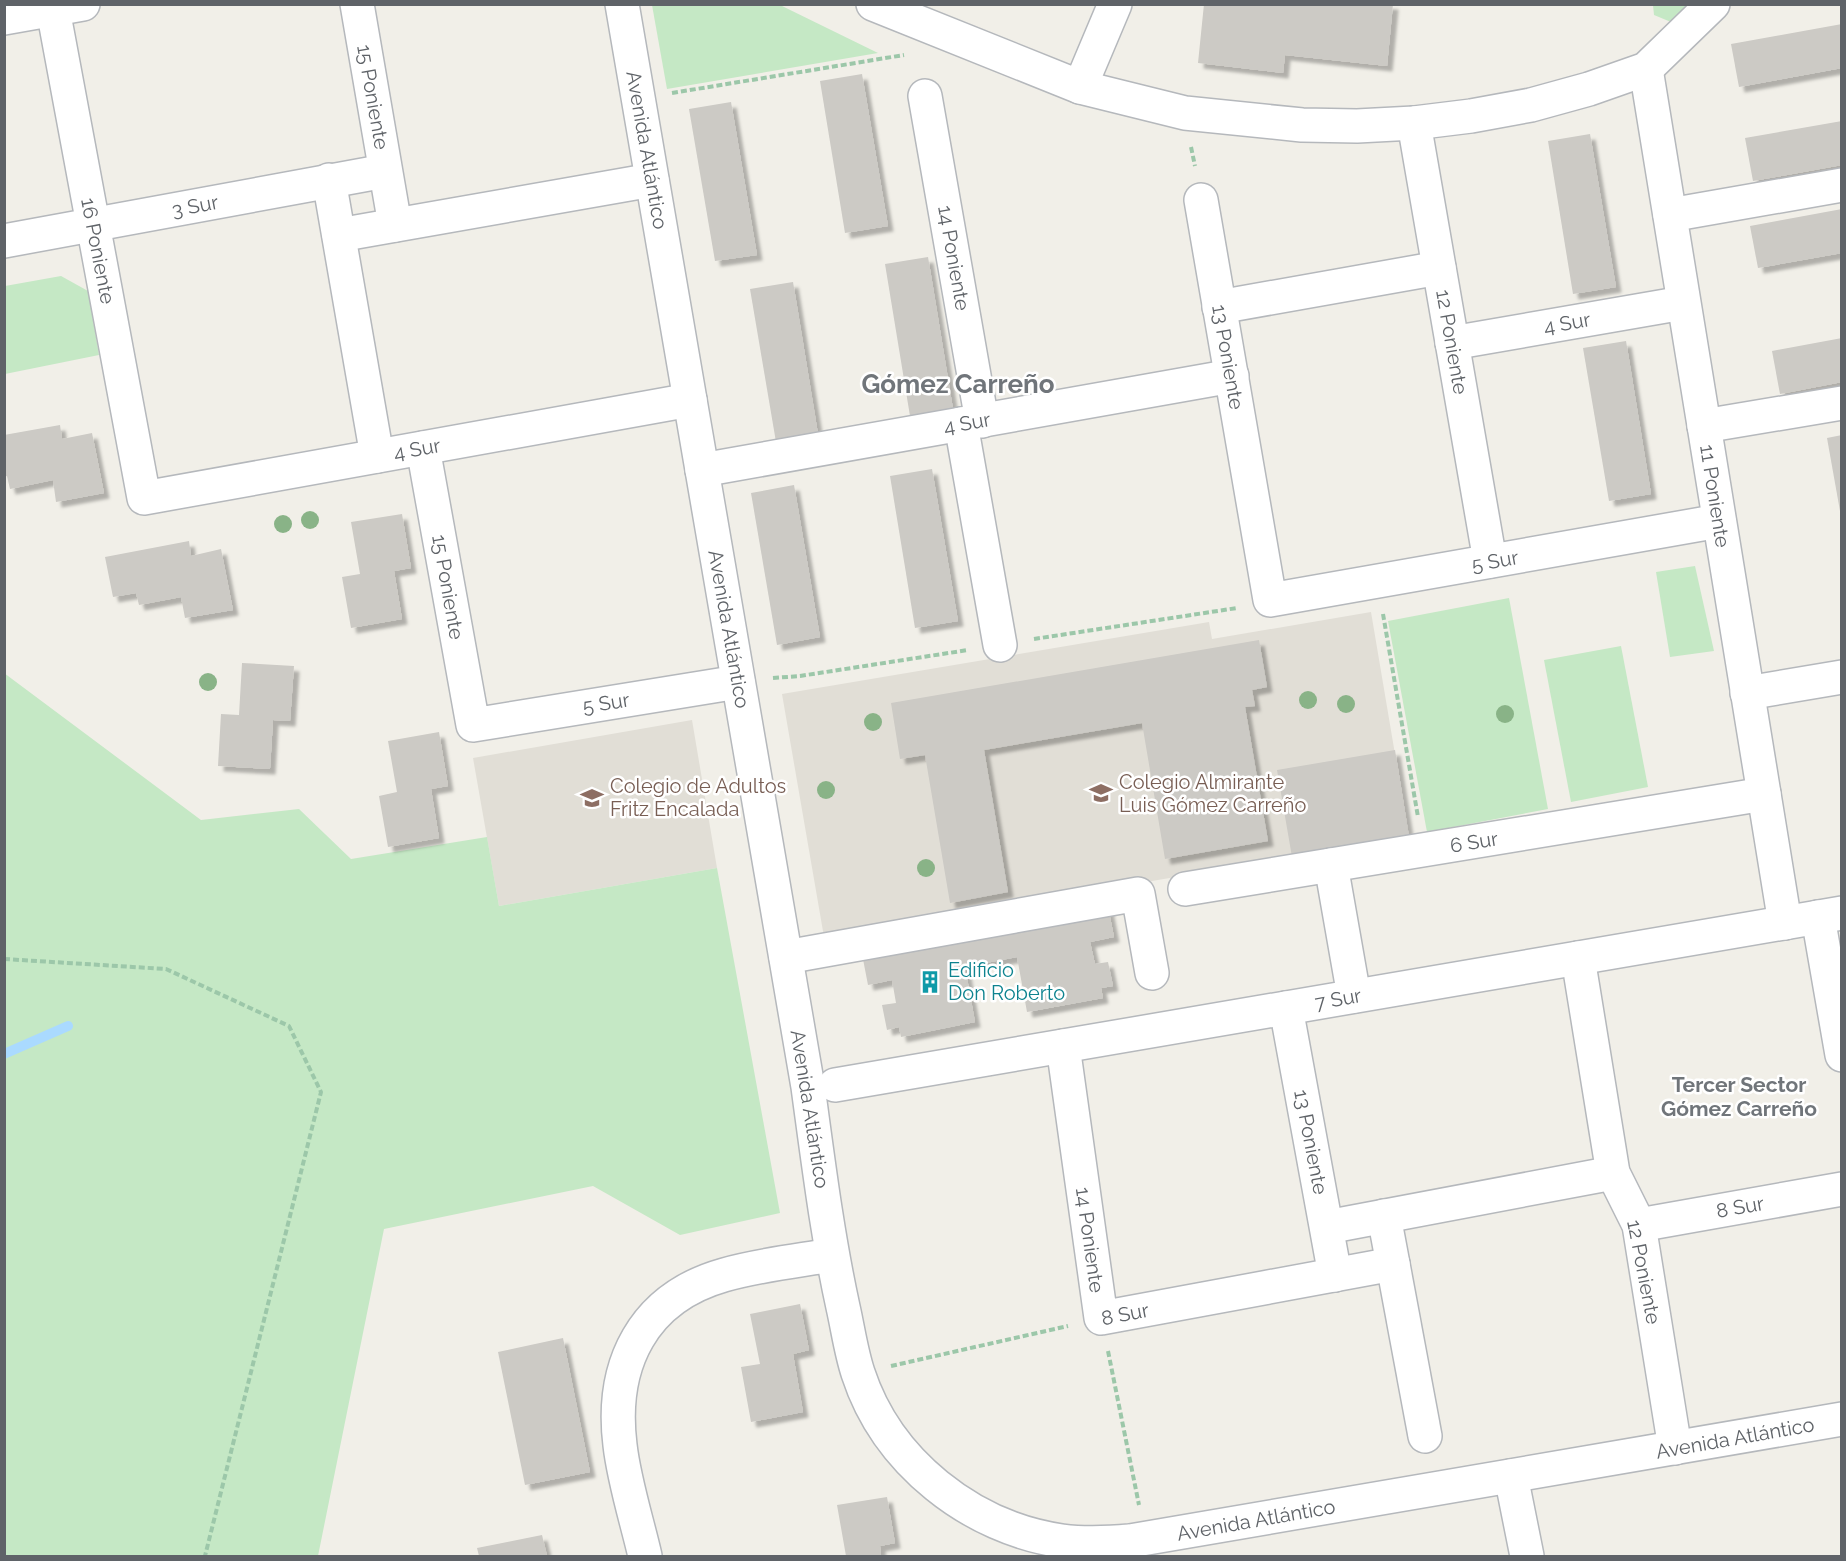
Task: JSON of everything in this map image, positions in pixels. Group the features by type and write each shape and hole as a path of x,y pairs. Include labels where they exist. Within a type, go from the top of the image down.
{"street":[{"name":"15 Poniente","path":"357,4 395,225"},
{"name":"Avenida Atlántico","path":"622,4 808,1087 832,1255 858,1373 871,1405 889,1435 911,1462 964,1506 996,1522 1050,1538 1096,1544 1137,1545 1511,1476 1842,1419"},
{"path":"873,4 1080,87 1185,113 1302,125 1357,126 1414,123 1471,116 1531,105 1589,89 1646,69 1713,4"},
{"path":"1080,87 1115,4"},
{"path":"4,18 63,6"},
{"name":"16 Poniente","path":"63,6 93,226 144,498"},
{"name":"11 Poniente","path":"1646,69 1785,923"},
{"name":"14 Poniente","path":"925,96 972,423 1000,645"},
{"name":"12 Poniente","path":"1414,123 1490,561"},
{"name":"3 Sur","path":"4,241 385,171"},
{"path":"329,180 377,456"},
{"path":"339,235 652,180"},
{"path":"1670,215 1842,185"},
{"name":"13 Poniente","path":"1201,200 1270,600"},
{"path":"1219,307 1439,268"},
{"name":"4 Sur","path":"1452,344 1683,303"},
{"name":"4 Sur","path":"702,470 1232,376"},
{"name":"4 Sur","path":"144,498 690,400"},
{"path":"1704,426 1842,403"},
{"name":"15 Poniente","path":"423,448 473,725"},
{"name":"5 Sur","path":"1270,600 1719,521"},
{"path":"1747,693 1842,677"},
{"name":"5 Sur","path":"473,725 738,682"},
{"name":"6 Sur","path":"1185,889 1764,794"},
{"path":"1331,865 1354,996"},
{"path":"786,957 1138,894 1152,973"},
{"path":"1830,915 1842,1054"},
{"name":"7 Sur","path":"836,1085 1830,915"},
{"name":"12 Poniente","path":"1578,958 1614,1173 1639,1225 1675,1448"},
{"name":"13 Poniente","path":"1286,1008 1335,1275"},
{"name":"14 Poniente","path":"1063,1046 1101,1318"},
{"path":"1327,1227 1614,1173"},
{"name":"8 Sur","path":"1639,1225 1842,1189"},
{"path":"1384,1216 1425,1436"},
{"path":"645,1557 620,1445 618,1402 626,1364 641,1331 667,1302 695,1286 724,1275 832,1255"},
{"name":"8 Sur","path":"1101,1318 1393,1264"},
{"path":"1511,1476 1527,1557"}],"path":[{"path":"638,99 912,54"},
{"path":"1185,113 1201,200"},
{"path":"1377,581 1424,850"},
{"path":"4,959 166,969 289,1026 321,1092 205,1557"},
{"name":"8 Sur","path":"858,1373 1101,1318"},
{"name":"14 Poniente","path":"1101,1318 1137,1545"}],"shaded area":[{"name":"Colegio Almirante Luis Gómez Carreño","path":"1371,612 1409,837 824,937 782,694 1209,622 1212,639"},
{"name":"Colegio de Adultos Fritz Encalada","path":"692,720 717,868 499,906 473,758"}],"green space":[{"path":"652,5 780,5 878,53 667,89"},
{"path":"1653,5 1687,5 1671,22 1654,15"},
{"path":"61,276 88,291 99,355 5,374 5,286"},
{"path":"1695,566 1714,651 1670,657 1656,572"},
{"path":"1509,598 1548,809 1427,832 1388,621"},
{"path":"1621,646 1648,787 1571,802 1544,660"},
{"path":"4,673 201,820 299,809 351,859 487,837 499,906 717,868 780,1213 680,1235 593,1186 384,1229 318,1556 5,1556"}],"building":[{"path":"1204,4 1393,4 1387,66 1285,55 1283,73 1198,63"},
{"path":"1842,24 1842,68 1739,87 1731,44"},
{"path":"862,74 888,226 845,233 820,81"},
{"path":"731,102 757,255 715,261 689,109"},
{"path":"1842,121 1842,165 1753,181 1745,138"},
{"path":"1590,134 1616,287 1573,294 1548,141"},
{"path":"1842,209 1842,253 1758,268 1750,226"},
{"path":"928,257 953,409 910,416 885,264"},
{"path":"793,282 818,434 776,442 750,289"},
{"path":"1842,338 1842,382 1780,394 1772,351"},
{"path":"1626,341 1651,494 1609,501 1583,348"},
{"path":"60,425 62,439 92,433 104,493 56,502 53,480 10,489 7,476 4,477 4,435"},
{"path":"1842,435 1842,511 1840,511 1827,438"},
{"path":"932,469 958,621 915,628 890,476"},
{"path":"794,485 820,637 777,645 751,493"},
{"path":"402,514 411,568 394,571 402,619 351,628 342,577 360,574 351,522"},
{"path":"189,541 191,556 221,549 233,610 185,618 181,597 139,605 136,593 113,597 105,557"},
{"path":"1259,640 1267,687 1252,690 1255,706 1245,707 1268,841 1165,859 1142,723 984,750 1008,892 950,903 925,755 900,759 891,703"},
{"path":"242,663 294,666 290,721 273,720 270,769 218,766 221,714 239,715"},
{"path":"439,732 448,786 431,789 439,838 388,847 379,796 397,792 388,741"},
{"path":"1395,750 1409,837 1292,857 1277,770"},
{"path":"1108,907 1114,937 1090,942 1095,964 1108,962 1113,986 1101,988 1103,998 1027,1012 1017,957 965,967 975,1022 901,1037 899,1027 887,1030 882,1005 896,1003 892,980 868,985 862,954"},
{"path":"800,1304 809,1350 793,1354 803,1412 751,1422 741,1367 760,1364 750,1314"},
{"path":"563,1338 590,1472 525,1485 498,1352"},
{"path":"887,1497 895,1543 880,1546 881,1556 846,1556 837,1505"},
{"path":"542,1535 547,1556 479,1556 477,1548"}],"waterway":[{"path":"4,1054 68,1026"}],"place":[{"name":"Colegio Almirante Luis Gómez Carreño","path":"1101,793"},
{"name":"Colegio de Adultos Fritz Encalada","path":"592,798"},
{"name":"Edificio Don Roberto","path":"930,982"}],"district":[{"name":"Gómez Carreño","path":"958,384"},
{"name":"Tercer Sector Gómez Carreño","path":"1739,1097"}]}
